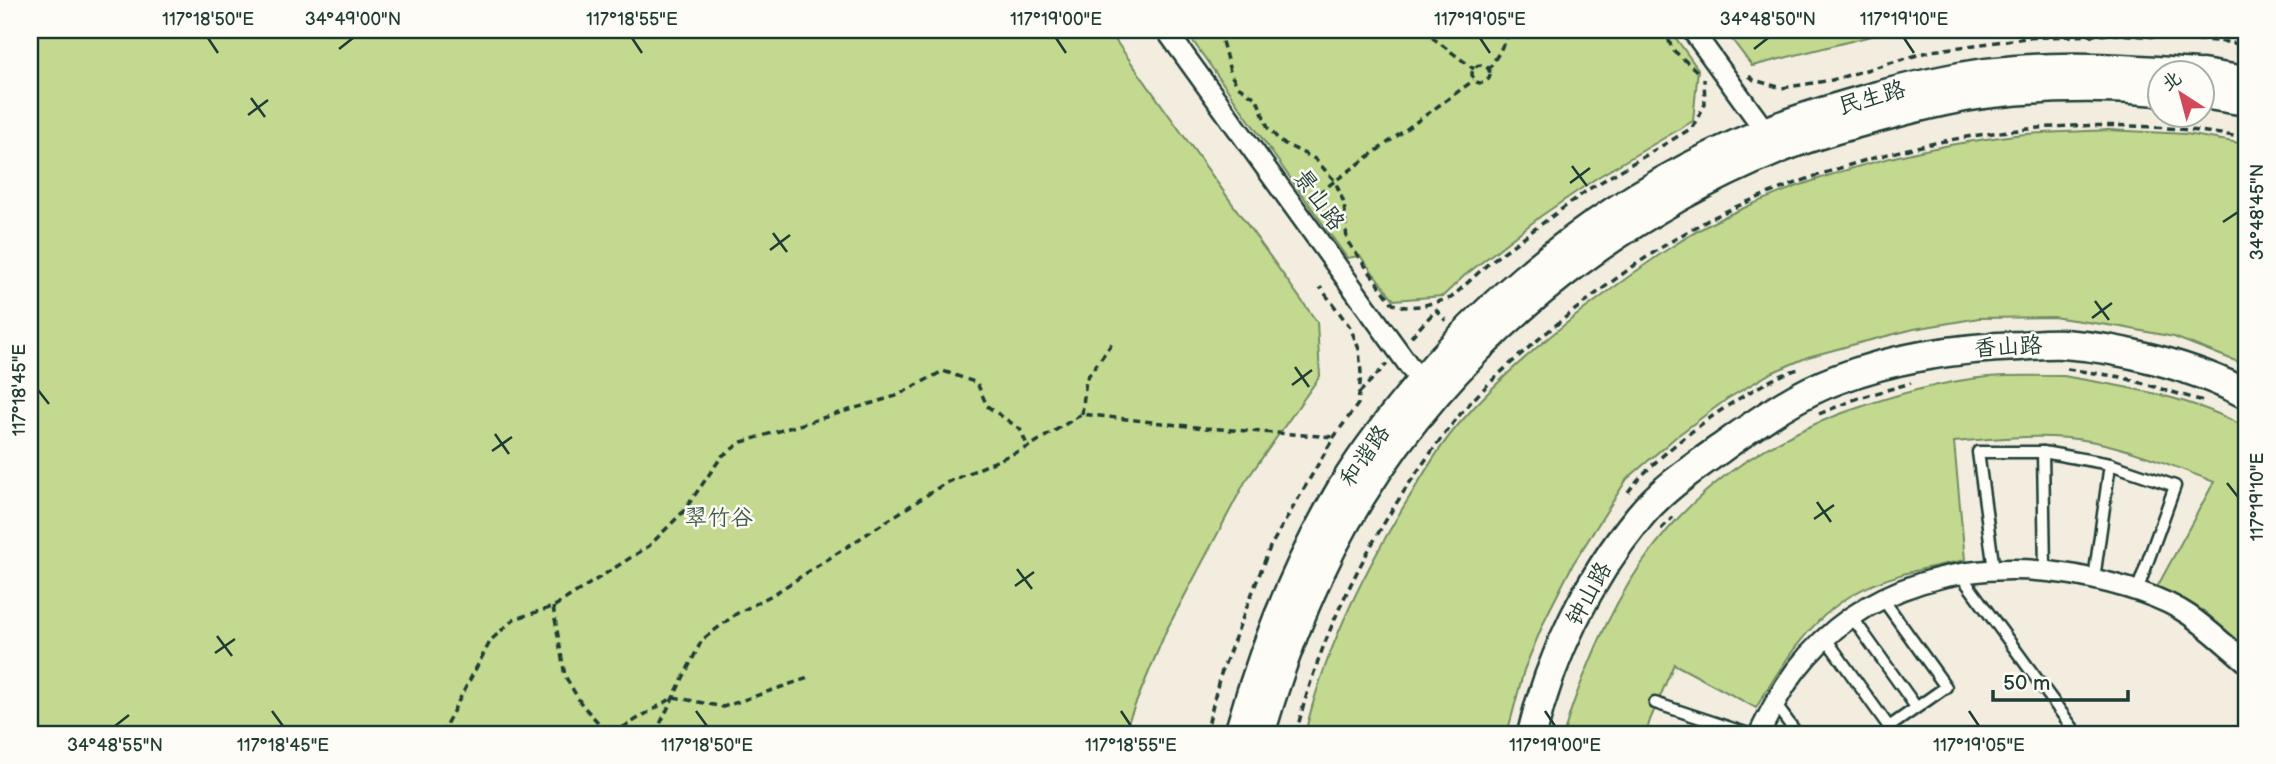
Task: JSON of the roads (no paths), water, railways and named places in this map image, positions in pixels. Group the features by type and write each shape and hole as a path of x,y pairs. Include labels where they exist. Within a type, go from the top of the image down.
{"main road":[{"name":"民生路","path":"1584,244 1651,189 1771,140 1842,106 1919,85 1986,73 2050,68 2146,69"},
{"path":"2216,76 2246,81"},
{"name":"民生路","path":"1771,140 1848,125 1923,105 1989,93 2051,88 2146,90"},
{"path":"2216,96 2246,101"},
{"name":"和谐路","path":"1260,734 1281,665 1303,608 1329,554 1360,497 1461,336 1508,292 1584,244"},
{"name":"香山路","path":"1682,476 1773,411 1838,379 1891,363 1973,348 2062,344 2143,356 2225,383 2246,394"},
{"name":"和谐路","path":"1239,734 1261,658 1285,600 1343,486 1374,439 1427,391"},
{"name":"钟山路","path":"1532,734 1561,645 1601,568 1640,515 1682,476"}],"street":[{"name":"景山路","path":"1166,30 1427,391"},
{"path":"1692,30 1771,140"},
{"path":"1759,734 1797,669 1852,617 1882,598 1923,581 1960,573 2045,570 2094,579 2137,591 2188,614 2246,663"}],"lane":[{"path":"1994,570 1978,452 2043,452 2110,464 2175,486 2137,591"},
{"path":"2043,452 2045,570"},
{"path":"2094,579 2110,464"},
{"path":"1960,573 2077,734"},
{"path":"1826,639 1889,727 1946,687 1882,598"},
{"path":"1852,617 1916,707"},
{"path":"1655,703 1749,734"},
{"path":"1775,703 1797,734"},
{"path":"2242,734 2246,731"}],"park label":[{"name":"翠竹谷","path":"719,518"}]}
